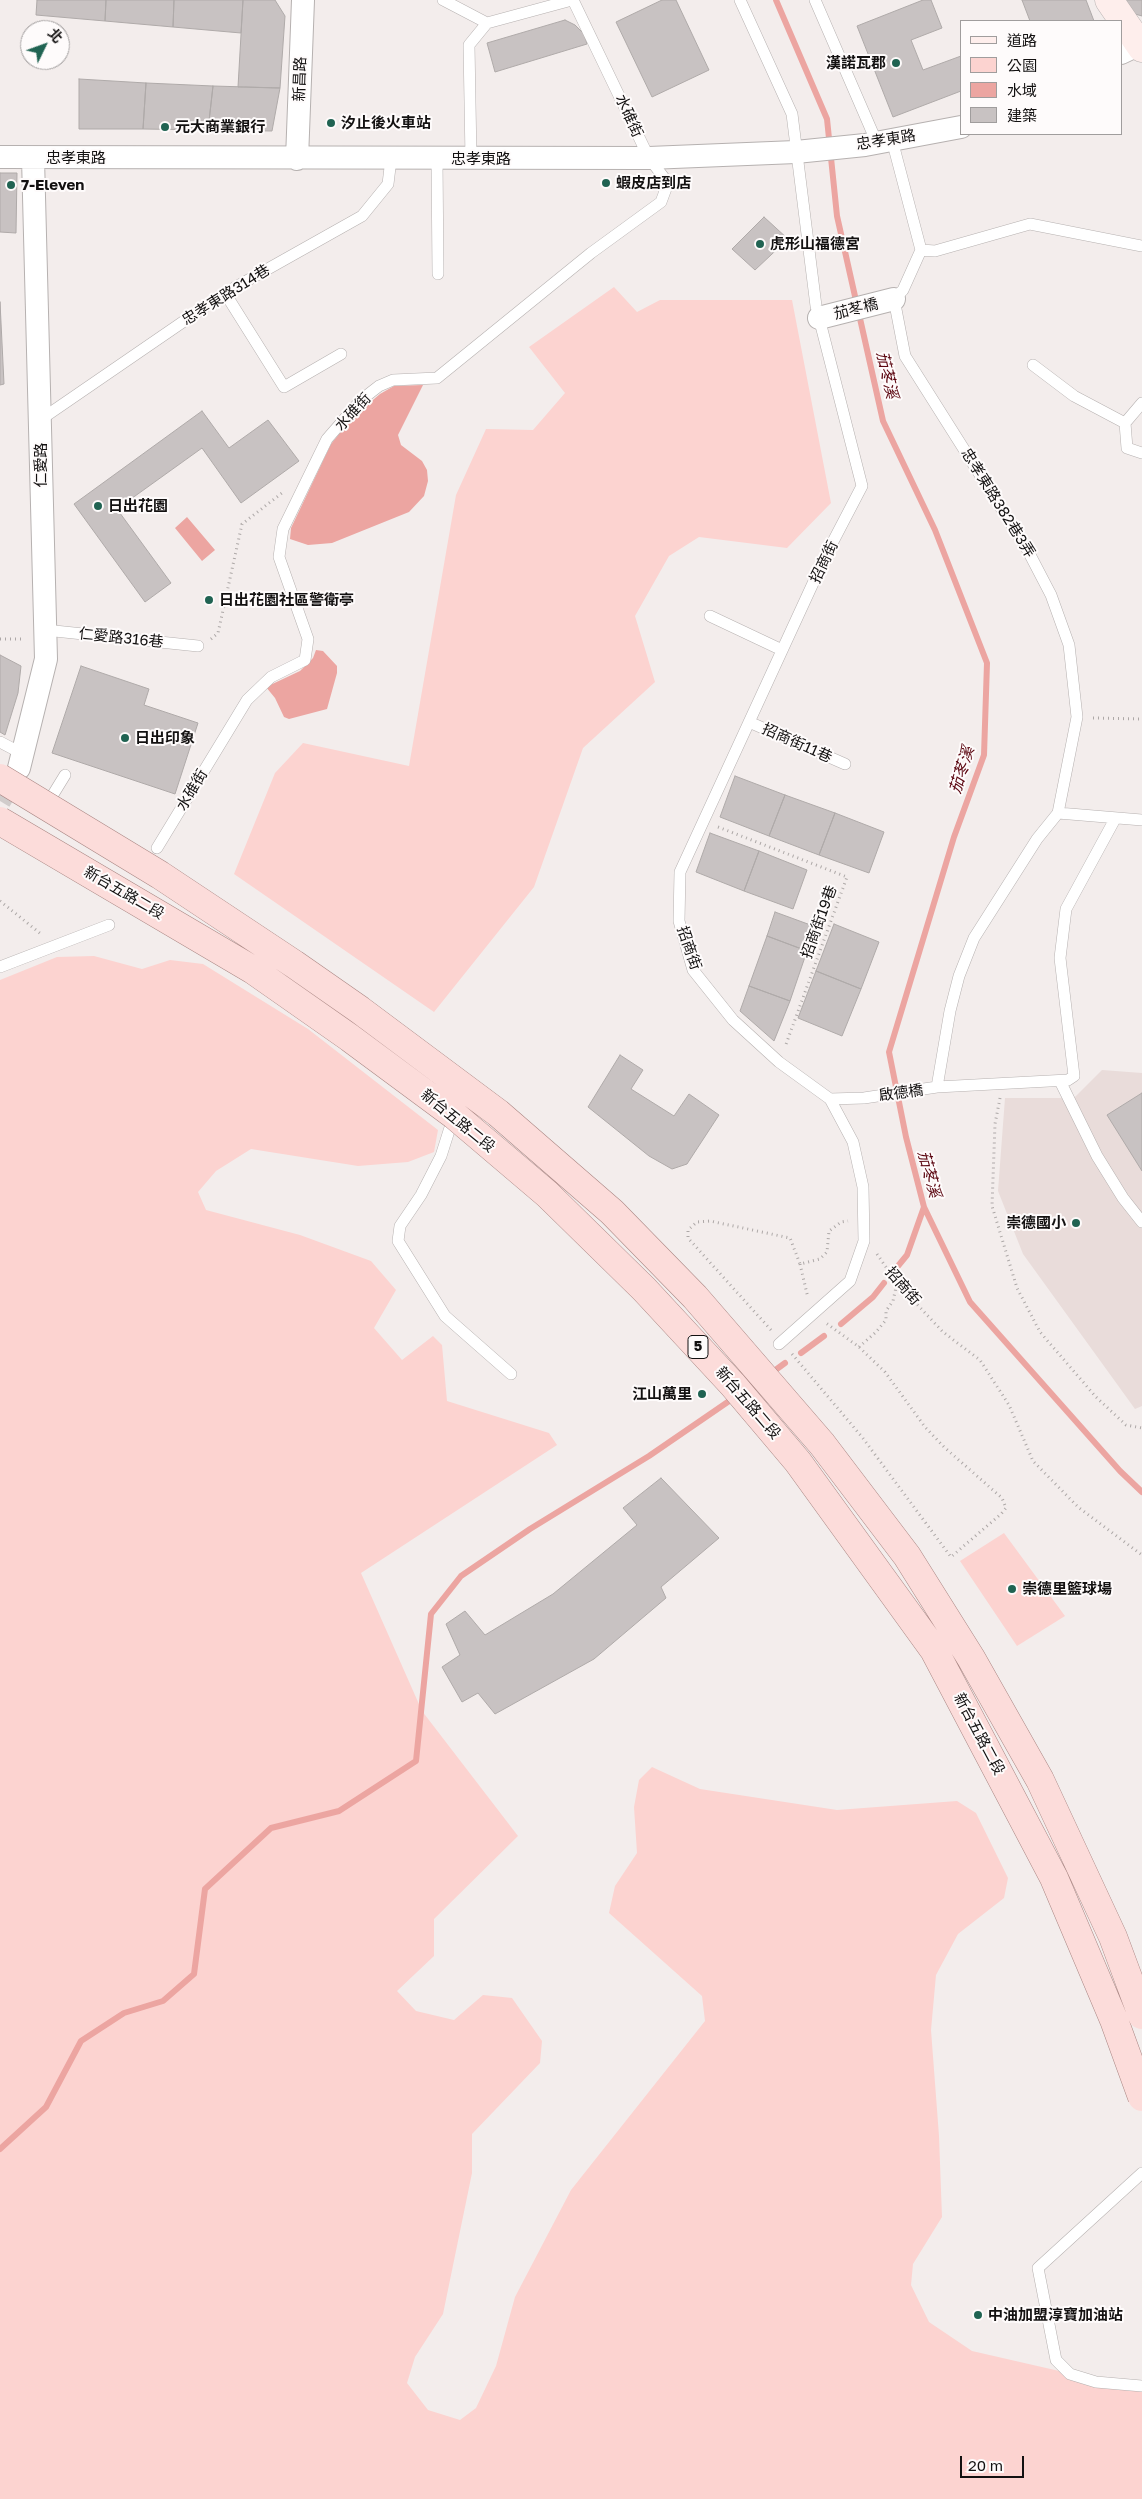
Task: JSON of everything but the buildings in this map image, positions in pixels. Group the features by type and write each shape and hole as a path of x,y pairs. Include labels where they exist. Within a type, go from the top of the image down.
{"main road":[{"name":"新台五路二段","path":"14,766 46,806 160,875 294,964 360,1010 498,1113 612,1212 695,1297 810,1453 934,1650 997,1766 1054,1878 1114,2020 1142,2097"},
{"name":"新台五路二段","path":"0,821 140,901 253,970 350,1038 454,1115 547,1194 644,1289 733,1384 810,1453 907,1556 980,1674 1040,1780 1113,1937 1142,2015"}],"street":[{"name":"新昌路","path":"297,159 303,0"},
{"path":"1109,0 1120,20"},
{"path":"1122,23 1136,47"},
{"name":"忠孝東路","path":"0,157 297,159 649,158 801,151 878,143 960,127"},
{"name":"仁愛路","path":"14,766 46,659 33,158"},
{"name":"茄苳橋","path":"819,318 894,300"}],"lane":[{"path":"444,0 487,23"},
{"path":"471,159 469,45 487,23 573,0"},
{"name":"水碓街","path":"157,848 247,700 271,677 305,660 308,640 280,557 283,529 327,439 361,400 379,386 393,380 437,378 591,253 661,202 668,183 649,158 573,0"},
{"name":"招商街","path":"740,0 792,114 801,151 819,318 862,486 782,650 680,872 679,921 693,970 733,1020 779,1062 830,1099 853,1142 863,1187 862,1219 864,1241"},
{"path":"815,0 878,143 921,250 903,290 894,300"},
{"name":"忠孝東路314巷","path":"40,420 225,293 362,216 388,184 391,159"},
{"path":"437,159 438,274"},
{"path":"921,250 935,251 1030,224 1142,246"},
{"path":"225,293 284,388 341,354"},
{"name":"忠孝東路382巷3弄","path":"894,300 905,356 1027,549 1051,595 1069,646 1077,718 1058,813"},
{"path":"1033,365 1074,396 1125,423"},
{"path":"1142,402 1125,423 1127,448 1142,454"},
{"path":"710,616 782,650"},
{"name":"仁愛路316巷","path":"45,630 198,646"},
{"name":"招商街11巷","path":"749,722 845,764"},
{"path":"0,742 14,766"},
{"path":"46,806 65,775"},
{"path":"937,1087 950,1011 959,976 974,938 1038,839 1058,813 1142,820"},
{"path":"1115,819 1066,910 1060,958 1074,1076 1068,1080 1060,1081 1097,1156 1123,1198 1142,1222"},
{"path":"0,967 108,925"},
{"name":"啟德橋","path":"830,1099 864,1098 937,1087 1060,1081"},
{"path":"454,1115 441,1156 421,1196 400,1226 398,1241 445,1316 511,1374"},
{"path":"781,1343 850,1281 864,1241"},
{"path":"1142,2173 1038,2268 1056,2360 1070,2374 1096,2382 1142,2386"}],"path":[{"path":"198,646 209,641 218,633 242,524 290,487 305,483"},
{"path":"1077,718 1142,719"},
{"name":"招商街19巷","path":"704,822 847,878 779,1062"},
{"path":"0,901 55,946"},
{"path":"1002,1085 994,1124 992,1206 1017,1288 1040,1332 1096,1397 1126,1425 1142,1428"},
{"path":"800,1264 820,1259 827,1252 829,1231 841,1222 862,1219"},
{"path":"811,1303 807,1296 800,1264 790,1238 710,1221 697,1222 688,1230 688,1238 862,1437 951,1557 1001,1514 1006,1508 1002,1498 944,1447 926,1427 897,1384 859,1347 841,1336 819,1317"},
{"name":"招商街","path":"864,1241 875,1251 897,1284 942,1332 980,1360 1009,1405 1033,1461 1078,1507 1142,1555"},
{"path":"859,1347 886,1320 886,1311 892,1301 897,1284"}],"shaded area":[{"name":"崇德國小","path":"1102,1070 1142,1073 1142,1406 1135,1409 1023,1254 998,1191 1005,1098 1074,1098"}],"green space":[{"path":"614,287 637,312 660,300 792,300 831,503 787,548 699,537 669,556 635,616 655,682 583,748 534,887 434,1012 234,874 275,773 303,743 409,766 456,495 486,429 533,430 565,393 529,347"},
{"path":"94,956 142,969 170,960 203,964 308,1029 438,1130 434,1152 408,1162 358,1166 251,1149 216,1171 198,1192 206,1210 300,1235 371,1261 396,1290 374,1328 402,1360 433,1336 442,1345 447,1401 549,1433 557,1445 361,1573 422,1711 518,1836 434,1919 434,1956 397,1991 416,2011 454,2020 483,1995 512,1998 542,2041 540,2063 472,2134 472,2173 443,2314 415,2357 407,2383 428,2410 460,2420 476,2408 496,2366 515,2297 571,2190 705,2021 702,1996 609,1913 615,1886 637,1853 634,1807 639,1780 652,1767 700,1789 837,1810 957,1801 976,1813 1008,1878 1004,1898 958,1934 936,1975 931,2030 939,2136 942,2217 913,2264 911,2285 929,2322 972,2351 1142,2390 1142,2499 0,2499 0,980 57,957"},
{"name":"崇德里籃球場","path":"1004,1533 1065,1616 1017,1646 960,1561"}],"water":[{"path":"423,385 398,435 401,445 422,461 427,470 428,481 424,496 409,512 332,543 308,545 290,539 291,528 331,444 353,417 380,394 394,386"},
{"path":"187,517 215,550 202,561 175,528"},
{"path":"316,650 323,651 337,666 337,673 327,709 289,719 284,717 275,698 266,687 300,671 313,658"}],"waterway":[{"name":"茄苳溪","path":"776,0 827,119 837,216 883,421 935,530 987,663 984,755 954,837 889,1052 906,1137 924,1207 970,1302 1120,1471 1142,1492"},
{"path":"898,1266 907,1255 924,1207"},
{"path":"841,1324 873,1297 884,1283"},
{"path":"801,1353 824,1336"},
{"path":"770,1374 785,1363"},
{"path":"0,2149 46,2107 81,2041 124,2013 163,2001 194,1974 205,1889 271,1828 339,1811 416,1761 431,1614 461,1576 530,1529 649,1456 735,1397"}],"tunnel":[{"path":"0,801 18,771"}],"place":[{"name":"漢諾瓦郡","path":"896,63"},
{"name":"汐止後火車站","path":"331,123"},
{"name":"元大商業銀行","path":"165,127"},
{"name":"蝦皮店到店","path":"606,183"},
{"name":"7-Eleven","path":"11,185"},
{"name":"虎形山福德宮","path":"760,244"},
{"name":"日出花園","path":"98,506"},
{"name":"日出花園社區警衛亭","path":"209,600"},
{"name":"日出印象","path":"125,738"},
{"name":"崇德國小","path":"1076,1223"},
{"name":"江山萬里","path":"702,1394"},
{"name":"崇德里籃球場","path":"1012,1589"},
{"name":"中油加盟淳寶加油站","path":"978,2315"}]}
